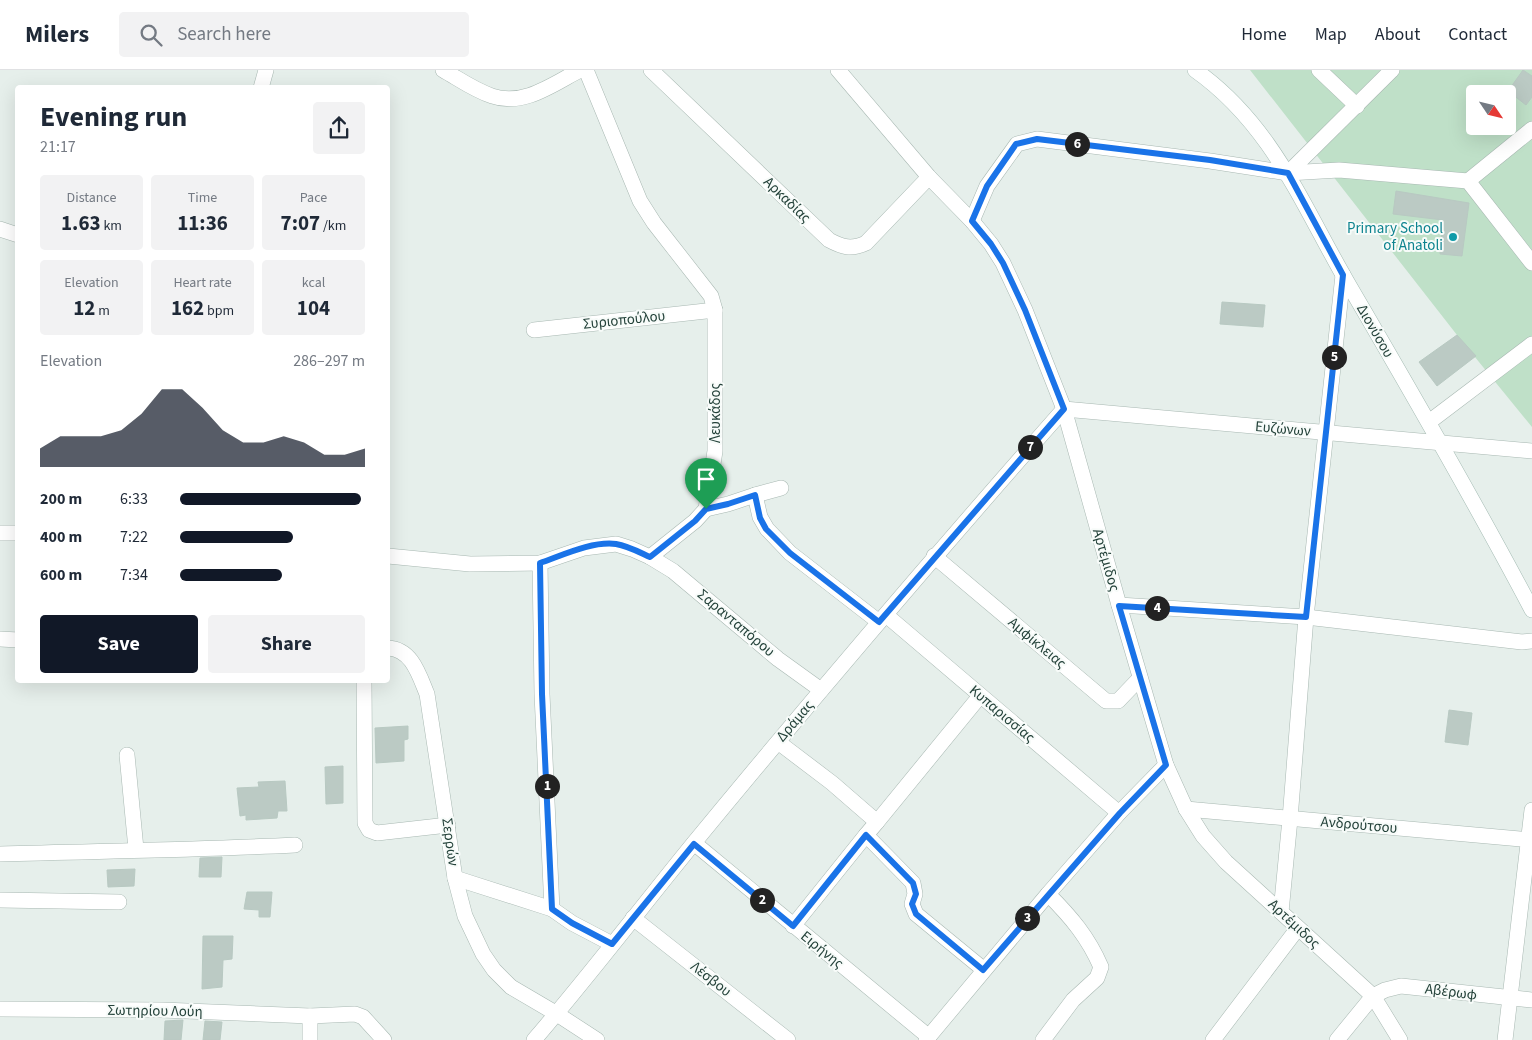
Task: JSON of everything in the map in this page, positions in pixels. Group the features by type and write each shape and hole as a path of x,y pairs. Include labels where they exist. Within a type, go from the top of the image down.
{"street":[{"path":"262,85 266,70"},
{"path":"443,70 474,89 493,97 507,99 537,93 580,70"},
{"name":"Λευκάδος","path":"586,70 640,201 654,223 706,288 711,296 715,310 715,451 706,509"},
{"name":"Αρκαδίας","path":"651,70 829,240 839,246 848,248 866,243 930,177"},
{"name":"Αρτέμιδος","path":"838,70 930,177 972,221 991,244 1003,263 1025,310 1064,409 1166,765 1186,809 1203,836 1226,862 1373,996 1400,1040"},
{"name":"Διονύσου","path":"1195,70 1222,91 1245,114 1288,173 1343,275 1494,537 1532,610"},
{"path":"1319,70 1356,106"},
{"path":"1288,173 1392,70"},
{"path":"972,221 987,186 1016,144 1037,139 1210,160 1288,173 1339,170 1468,181 1532,129"},
{"path":"1468,181 1532,263"},
{"path":"0,229 15,234"},
{"path":"1281,912 1306,617 1343,275"},
{"name":"Συριοπούλου","path":"534,330 715,310"},
{"path":"1429,422 1532,344"},
{"name":"Ευζώνων","path":"1064,409 1532,451"},
{"name":"Δράμας","path":"534,1040 821,690 934,556 1064,409"},
{"path":"390,556 470,564 540,563 584,548 616,544 650,557 695,521 706,509 781,488"},
{"name":"Κυπαρισσίας","path":"755,495 760,518 766,529 790,553 882,619 980,696 1120,813"},
{"path":"0,533 15,533"},
{"name":"Αμφίκλειας","path":"934,556 1106,701 1118,701 1140,678"},
{"name":"Σαρανταπόρου","path":"650,557 673,571 778,659 821,690"},
{"path":"540,563 542,694 552,909"},
{"path":"1119,606 1306,617 1522,642 1532,641"},
{"path":"0,639 15,640"},
{"name":"Σερρών","path":"390,648 407,656 417,670 427,694 455,878 465,916 483,954 494,970 511,987 598,1040"},
{"path":"364,683 365,823 369,830 377,833 448,825"},
{"path":"793,926 980,696"},
{"path":"778,742 832,783 877,822"},
{"path":"127,754 136,849"},
{"path":"927,1039 1048,894 1120,813 1166,765"},
{"name":"Ανδρούτσου","path":"1186,809 1531,840"},
{"path":"1505,1040 1531,840 1532,810"},
{"path":"866,835 913,883 916,894 912,904 916,914 983,970"},
{"name":"Ειρήνης","path":"694,844 927,1039"},
{"path":"0,854 295,845"},
{"path":"455,878 552,909 572,923 612,944"},
{"path":"1043,1040 1073,1000 1097,978 1101,967 1088,942 1072,918 1048,894"},
{"path":"0,900 120,902"},
{"name":"Λέσβου","path":"633,918 788,1040"},
{"path":"1213,1040 1298,928"},
{"name":"Αβέρωφ","path":"1373,996 1385,990 1401,986 1532,1000"},
{"path":"1337,1040 1373,996"},
{"name":"Σωτηρίου Λούη","path":"0,1009 162,1010 310,1016 355,1014 363,1017 384,1040"},
{"path":"310,1016 310,1040"}],"green space":[{"path":"1250,70 1532,70 1532,427 1457,335"}],"building":[{"path":"1523,70 1532,76 1532,97 1526,105 1516,97 1516,85 1512,85"},
{"name":"Primary School of Anatoli","path":"1396,191 1469,203 1462,256 1440,254 1443,220 1393,214"},
{"path":"1222,302 1265,305 1263,327 1220,324"},
{"path":"1457,335 1476,356 1437,386 1419,362"},
{"path":"1449,710 1472,713 1468,745 1445,742"},
{"path":"408,726 408,739 404,740 404,761 376,763 375,728"},
{"path":"343,766 343,803 326,804 325,767"},
{"path":"285,781 287,811 278,811 277,818 246,820 246,815 240,816 237,788 259,787 258,782"},
{"path":"222,857 221,877 199,877 200,858"},
{"path":"135,869 134,886 108,887 107,870"},
{"path":"247,892 272,892 270,917 259,917 259,910 244,909"},
{"path":"203,936 233,936 232,959 223,960 222,987 202,989"},
{"path":"183,1020 181,1040 164,1040 165,1021"},
{"path":"205,1021 222,1022 220,1040 203,1040"}],"place":[{"name":"Primary School of Anatoli","path":"1453,237"}],"route":[{"path":"1037,139 1210,160 1288,173 1343,275 1306,617 1119,606 1166,765 1120,813 983,970 916,914 912,908 912,902 916,894 916,888 913,883 866,835 793,926 694,844 612,944 560,916 552,909 542,694 540,563 584,548 616,544 650,557 695,521 706,509 755,495 760,518 766,529 790,553 879,622 934,556 1064,409 1025,310 1003,263 991,244 972,221 987,186 1016,144 1037,139"}]}
